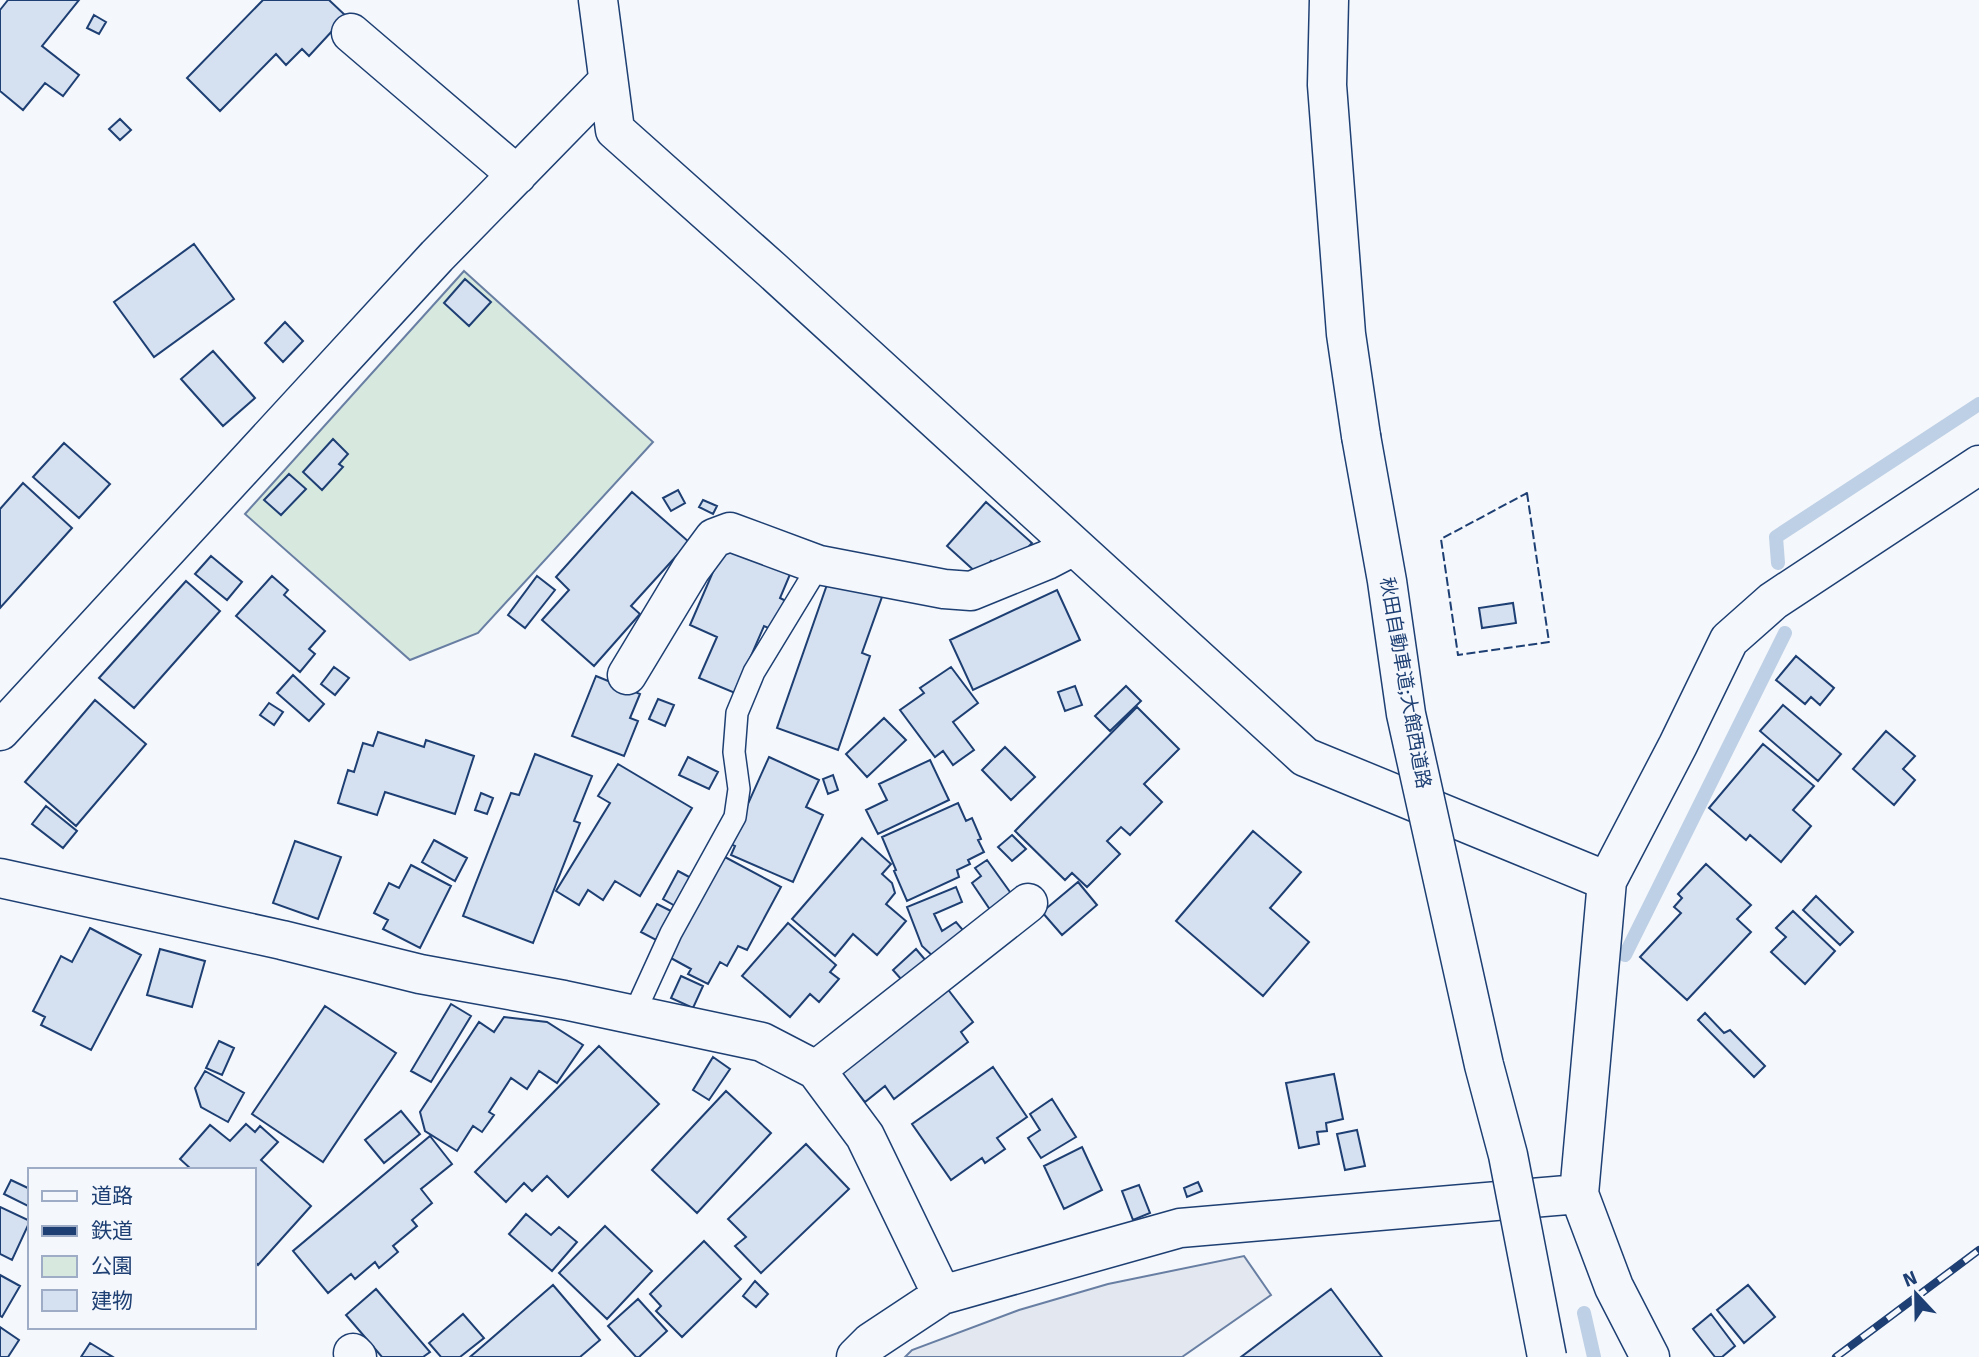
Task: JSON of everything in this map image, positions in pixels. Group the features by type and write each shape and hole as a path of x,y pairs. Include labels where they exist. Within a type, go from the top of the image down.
{"main road":[{"path":"598,0 615,130 1305,757 1606,881"},
{"name":"秋田自動車道;大館西道路","path":"1329,0 1327,85 1346,334 1361,436 1387,581 1406,714 1484,1065 1508,1155 1547,1357"},
{"path":"351,33 517,175"},
{"path":"0,731 437,256 608,81"},
{"path":"1650,1357 1614,1287 1579,1194 1606,881 1678,745 1729,640 1773,601 1979,465"},
{"path":"627,675 691,569 714,538 730,532 819,565 944,589 971,591 1074,546"},
{"path":"0,878 282,940 420,974 634,1014 762,1042 816,1070 865,1136 942,1295"},
{"path":"816,1070 1028,903"},
{"path":"856,1357 871,1342 942,1295 1180,1227 1579,1194"}],"lane":[{"path":"634,1014 671,933 735,817 739,789 734,752 737,713 754,672 819,565"}],"green space":[{"path":"464,271 653,442 478,633 410,660 245,514"}],"shaded area":[{"path":"1244,1256 1271,1295 1182,1357 905,1357 912,1350 1019,1310 1108,1284"}],"building":[{"path":"8,0 79,0 42,46 79,75 63,96 45,83 23,110 0,91 0,10"},
{"path":"263,0 329,0 346,16 309,56 302,49 286,65 276,54 220,111 187,78"},
{"path":"94,15 106,22 99,34 87,28"},
{"path":"120,119 131,130 120,140 109,129"},
{"path":"194,244 234,299 154,357 114,302"},
{"path":"465,279 491,302 469,326 444,303"},
{"path":"285,322 303,341 283,362 265,343"},
{"path":"213,351 255,398 223,426 181,379"},
{"path":"333,439 348,454 339,464 343,467 322,490 303,472"},
{"path":"64,443 110,484 79,518 33,477"},
{"path":"289,474 306,489 281,515 264,500"},
{"path":"23,483 72,528 0,608 0,509"},
{"path":"678,490 685,503 671,511 663,498"},
{"path":"632,492 689,542 631,606 640,614 594,666 542,620 569,590 556,577"},
{"path":"703,500 717,506 713,514 699,507"},
{"path":"986,502 1032,543 1005,573 991,561 979,575 947,546"},
{"path":"725,544 791,572 780,598 786,601 773,630 764,626 735,693 699,678 717,637 690,625"},
{"path":"211,556 242,582 227,600 195,574"},
{"path":"272,576 288,590 284,595 325,631 309,649 315,654 300,672 236,616"},
{"path":"537,576 555,590 525,628 508,615"},
{"path":"830,576 883,594 862,653 870,656 838,750 777,728"},
{"path":"186,581 220,611 134,708 99,678"},
{"path":"1057,590 1080,640 973,690 950,640"},
{"path":"1513,603 1516,623 1482,628 1479,608"},
{"path":"1796,656 1834,688 1820,705 1811,697 1805,704 1776,680"},
{"path":"334,667 349,678 335,695 321,684"},
{"path":"951,667 978,703 953,722 974,750 953,765 943,751 935,757 900,710 924,693 920,688"},
{"path":"293,675 324,704 309,721 277,693"},
{"path":"596,676 640,694 630,718 638,721 624,756 572,736"},
{"path":"1075,686 1082,705 1065,711 1058,692"},
{"path":"1126,686 1141,701 1110,731 1095,716"},
{"path":"658,699 674,705 665,726 649,719"},
{"path":"95,700 146,744 76,826 25,782"},
{"path":"269,703 283,712 274,725 260,715"},
{"path":"1783,705 1841,754 1818,781 1760,731"},
{"path":"1137,707 1179,749 1144,784 1162,802 1130,835 1121,827 1107,841 1120,854 1087,887 1072,873 1065,880 1015,831"},
{"path":"884,718 906,740 867,777 846,754"},
{"path":"1886,731 1915,756 1903,769 1915,780 1894,805 1853,769"},
{"path":"378,732 424,747 426,740 474,756 455,814 385,792 377,815 338,803 348,770 354,772 363,743 373,746"},
{"path":"1763,744 1814,786 1793,810 1811,826 1781,862 1750,835 1746,840 1709,808"},
{"path":"1005,747 1035,777 1011,800 982,770"},
{"path":"535,754 592,776 574,821 580,823 533,943 463,916 511,793 519,795"},
{"path":"688,757 718,772 709,789 679,775"},
{"path":"769,757 819,780 806,807 823,815 793,882 731,855 735,846 730,844"},
{"path":"930,760 949,800 878,834 866,810 887,800 879,784"},
{"path":"618,764 692,808 640,896 615,881 603,900 588,890 579,905 556,891 610,803 598,796"},
{"path":"833,775 838,790 828,794 823,779"},
{"path":"481,793 493,798 487,814 475,810"},
{"path":"958,803 966,821 972,818 984,852 968,860 970,864 957,870 959,877 907,901 882,837"},
{"path":"46,806 77,831 63,848 32,824"},
{"path":"1253,831 1301,872 1270,908 1309,942 1263,996 1176,921"},
{"path":"1012,835 1026,849 1012,861 998,847"},
{"path":"862,838 891,864 882,874 892,883 895,893 886,904 906,921 877,955 853,934 835,956 792,919"},
{"path":"434,840 467,858 455,881 422,862"},
{"path":"295,841 341,857 318,919 273,903"},
{"path":"723,856 781,887 747,950 738,946 727,966 720,962 708,984 688,974 691,969 669,957"},
{"path":"987,860 1015,899 993,914 972,883 981,876 975,868"},
{"path":"1706,864 1751,905 1737,919 1751,932 1687,1000 1640,957 1681,913 1674,907 1682,898 1678,894"},
{"path":"411,865 451,886 420,948 383,929 388,920 374,913 389,883 399,888"},
{"path":"678,871 693,879 677,907 663,899"},
{"path":"1078,882 1097,905 1062,935 1042,912"},
{"path":"956,887 962,902 934,914 942,931 956,922 968,936 937,960 922,946 907,907"},
{"path":"1816,896 1853,932 1840,945 1803,910"},
{"path":"657,904 671,911 656,940 641,932"},
{"path":"1793,911 1835,951 1805,984 1771,952 1786,937 1776,928"},
{"path":"788,923 836,965 830,972 839,979 819,1002 810,994 790,1017 742,976"},
{"path":"90,928 141,955 91,1050 41,1025 45,1017 33,1011 61,956 72,962"},
{"path":"160,949 205,961 192,1007 147,995"},
{"path":"916,949 932,968 909,988 893,970"},
{"path":"681,976 703,986 693,1008 671,998"},
{"path":"943,983 973,1022 961,1032 968,1042 894,1099 885,1086 865,1102 836,1065"},
{"path":"451,1004 471,1016 431,1082 411,1071"},
{"path":"325,1006 396,1053 323,1162 252,1114"},
{"path":"1705,1013 1724,1033 1730,1030 1765,1066 1754,1077 1698,1020"},
{"path":"504,1017 547,1022 583,1045 557,1083 539,1071 527,1089 511,1078 489,1112 494,1115 482,1132 473,1126 457,1151 425,1131 420,1112 479,1022 494,1032"},
{"path":"219,1041 234,1048 222,1075 206,1068"},
{"path":"599,1046 659,1104 568,1197 547,1176 532,1191 524,1183 506,1202 475,1172"},
{"path":"713,1057 730,1069 709,1100 693,1090"},
{"path":"993,1067 1027,1117 997,1138 1005,1149 985,1163 982,1158 951,1180 912,1124"},
{"path":"205,1071 244,1093 228,1122 201,1107 195,1088"},
{"path":"1334,1074 1343,1119 1326,1123 1327,1131 1317,1132 1319,1144 1299,1148 1286,1083"},
{"path":"726,1091 771,1133 697,1213 652,1170"},
{"path":"1052,1099 1076,1137 1041,1158 1028,1138 1040,1130 1030,1114"},
{"path":"401,1111 420,1134 384,1163 365,1140"},
{"path":"246,1124 255,1132 260,1126 278,1142 261,1160 311,1206 258,1265 256,1168 190,1168 180,1159 210,1125 230,1141"},
{"path":"1357,1130 1365,1166 1345,1170 1337,1134"},
{"path":"430,1136 452,1164 421,1189 432,1203 412,1220 417,1226 393,1246 398,1252 379,1268 375,1262 355,1279 351,1274 328,1293 293,1251"},
{"path":"806,1144 849,1189 761,1273 735,1246 746,1237 728,1219"},
{"path":"1082,1147 1102,1190 1064,1209 1044,1166"},
{"path":"11,1180 28,1188 28,1206 4,1194"},
{"path":"1198,1182 1202,1191 1187,1197 1184,1188"},
{"path":"1139,1185 1150,1213 1133,1220 1122,1191"},
{"path":"0,1207 28,1220 28,1225 12,1260 0,1254"},
{"path":"526,1214 551,1235 559,1227 577,1242 552,1271 509,1234"},
{"path":"605,1226 652,1271 607,1319 559,1273"},
{"path":"704,1241 741,1279 682,1337 656,1311 661,1306 650,1294"},
{"path":"0,1275 20,1286 2,1317 0,1316"},
{"path":"755,1281 768,1294 756,1307 743,1296"},
{"path":"553,1285 600,1340 580,1357 470,1357"},
{"path":"1748,1285 1775,1317 1744,1343 1717,1310"},
{"path":"376,1289 430,1352 423,1357 382,1357 346,1315"},
{"path":"1331,1289 1382,1357 1241,1357"},
{"path":"638,1299 667,1331 636,1357 608,1326"},
{"path":"463,1314 484,1338 460,1357 441,1357 429,1343"},
{"path":"1711,1314 1735,1346 1722,1357 1715,1357 1693,1329"},
{"path":"0,1327 19,1340 8,1357 0,1357"},
{"path":"90,1343 113,1357 81,1357"}],"waterway":[{"path":"1778,563 1776,537 1979,404"},
{"path":"1625,955 1785,633"},
{"path":"1584,1313 1594,1357"}],"railway":[{"path":"1836,1357 1979,1250"}],"fence":[{"path":"1527,493 1549,642 1458,655 1441,539 1527,493"}]}
